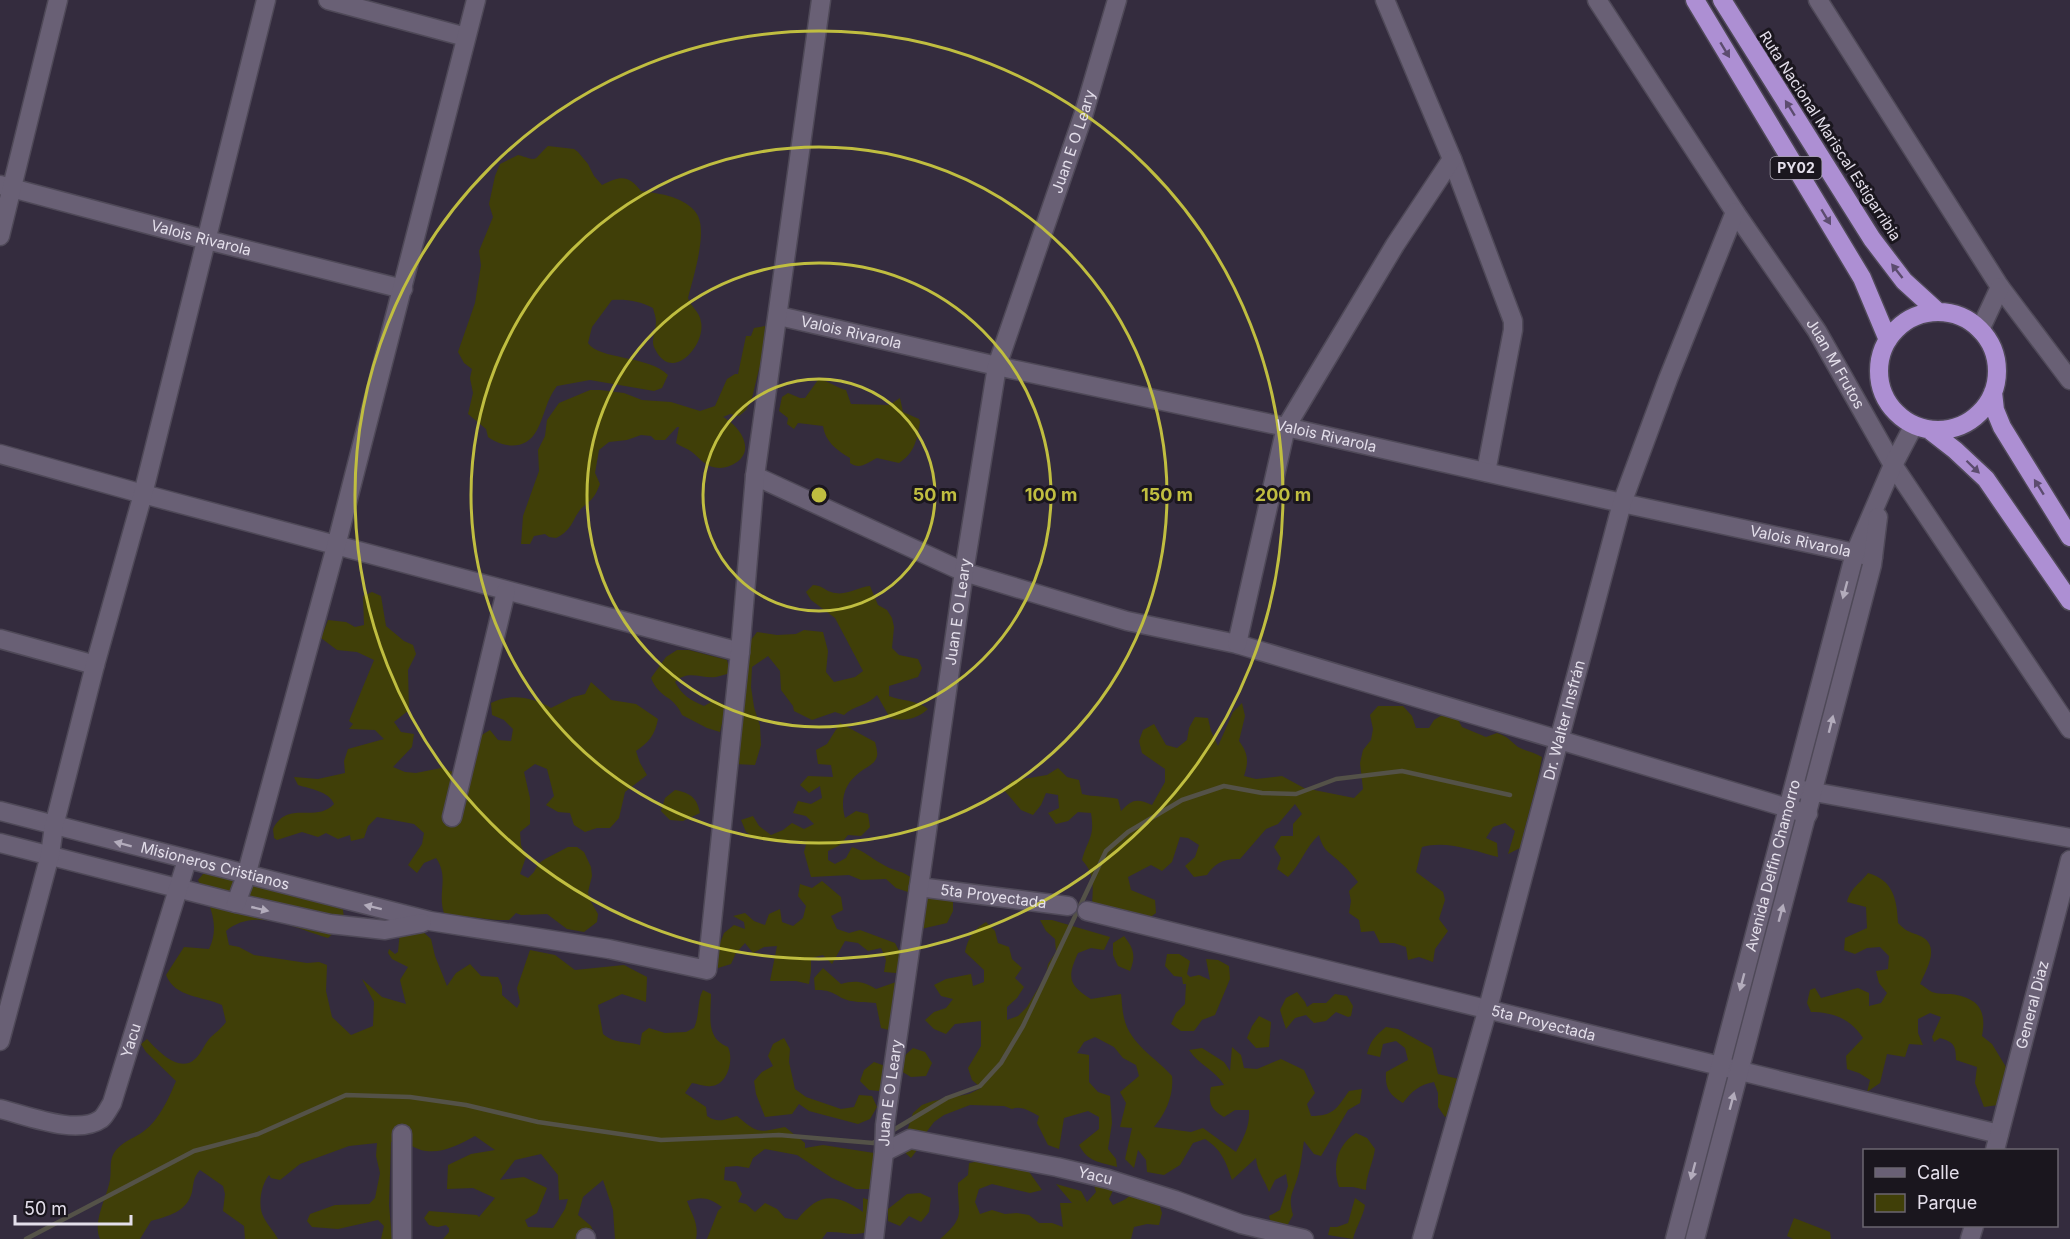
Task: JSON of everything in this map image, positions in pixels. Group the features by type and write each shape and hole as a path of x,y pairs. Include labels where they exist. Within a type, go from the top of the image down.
{"highway":[{"name":"PY02","path":"1695,0 1862,278 1888,340"},
{"name":"Ruta Nacional Mariscal Estigarribia","path":"1722,0 1872,239 1904,281 1938,312"},
{"name":"PY02","path":"1938,312 1965,319 1980,330"},
{"path":"1938,312 1915,317 1895,330 1888,340 1880,363 1882,388 1894,410 1955,450 1986,480 2070,601"},
{"path":"1921,427 1952,428 1974,418 1985,406 1993,392 1997,376 1996,359 1990,343 1980,330"},
{"path":"1993,392 1995,410 2002,427 2070,537"}],"street":[{"path":"0,236 7,187 58,0"},
{"path":"0,1041 50,855 54,826 95,664 143,494 266,0"},
{"path":"328,0 466,37"},
{"path":"236,903 246,876 336,546 404,289 476,0"},
{"path":"0,454 336,546 740,652 755,476 821,0"},
{"name":"Juan E O Leary","path":"874,1239 885,1125 964,572 997,366 1083,116 1117,0"},
{"path":"1385,0 1452,159 1513,321 1486,472"},
{"name":"Juan M Frutos","path":"1597,0 1817,331 1893,465 2070,729"},
{"path":"1818,0 2000,287 2070,380"},
{"path":"1237,644 1286,427 1395,245 1452,159"},
{"name":"Valois Rivarola","path":"7,187 404,289"},
{"name":"Dr. Walter Insfrán","path":"1422,1239 1488,1008 1622,503 1668,379 1736,212"},
{"path":"1980,330 2000,287"},
{"name":"Valois Rivarola","path":"778,316 1864,555"},
{"name":"Avenida Delfin Chamorro","path":"1675,1239 1793,788 1881,497 1893,465 1921,427"},
{"path":"755,476 964,572 1127,621 1237,644 1808,814"},
{"name":"Avenida Delfin Chamorro","path":"1695,1239 1808,814 1864,555"},
{"path":"452,817 506,591"},
{"path":"0,639 95,664"},
{"name":"Misioneros Cristianos","path":"0,812 430,921 609,949 707,970 740,652"},
{"path":"1793,788 2070,838"},
{"name":"Misioneros Cristianos","path":"0,843 236,903 330,924 385,930 430,921"},
{"name":"Yacu","path":"0,1109 67,1126 87,1124 102,1119 112,1103 187,860"},
{"name":"General Diaz","path":"1997,1142 2070,860"},
{"name":"5ta Proyectada","path":"919,887 1068,906"},
{"name":"5ta Proyectada","path":"1087,911 1488,1008 1739,1072 1997,1142"},
{"path":"402,1134 402,1239"},
{"name":"Yacu","path":"884,1148 910,1139 1057,1167 1108,1179 1241,1224 1304,1239"},
{"path":"1229,1239 1241,1224"}],"green space":[{"path":"548,146 574,149 588,164 602,185 619,178 628,179 641,191 673,197 695,211 701,234 696,268 688,298 700,318 701,331 693,350 678,362 670,363 662,359 654,346 656,322 653,308 633,301 612,300 592,327 588,343 602,352 649,364 659,369 668,375 662,388 654,391 590,380 557,386 532,437 527,442 514,446 501,444 488,437 486,429 468,414 473,393 470,378 472,369 464,363 458,352 475,303 481,265 479,251 493,217 489,204 500,164 518,155 535,159"},
{"path":"765,326 764,358 752,398 746,410 739,416 730,414 723,417 734,425 743,437 745,450 737,462 722,468 707,465 676,443 679,427 665,440 655,440 651,436 641,435 627,440 609,442 599,450 595,473 600,484 597,491 580,510 567,531 556,538 545,534 534,536 530,544 521,544 523,516 539,471 538,450 545,436 547,420 559,403 590,390 600,390 624,393 642,400 671,402 700,411 715,406 727,379 738,374 746,336 751,336 754,328"},
{"path":"818,380 846,390 851,404 889,405 900,398 903,412 919,419 920,422 916,440 909,455 899,463 877,458 857,466 850,463 850,458 832,445 823,426 798,423 794,429 787,424 788,418 779,411 782,397 788,393 805,398"},
{"path":"813,585 836,593 847,593 870,586 878,605 887,610 892,618 894,627 892,648 899,655 918,659 922,668 918,677 889,686 889,696 914,702 928,709 910,719 890,718 877,695 844,715 835,712 812,720 794,711 781,690 780,671 768,656 752,667 751,687 760,726 761,745 755,765 735,764 745,648 757,632 777,635 796,634 804,630 823,632 828,651 826,672 834,682 855,677 863,671 835,618 811,600 806,592"},
{"path":"372,592 381,596 386,626 404,641 413,645 416,654 408,670 409,710 394,722 401,732 414,734 412,747 393,767 405,772 416,773 441,768 465,773 480,736 490,730 498,740 511,741 513,729 504,720 492,715 491,703 514,697 537,701 551,708 585,694 591,682 611,700 636,704 658,719 651,738 636,751 647,775 625,792 619,818 610,828 597,828 585,832 574,825 570,813 558,812 546,805 554,796 547,769 535,764 524,772 530,798 530,824 520,832 521,845 526,857 520,874 528,878 538,864 568,847 577,847 584,852 591,867 592,876 588,892 598,914 597,922 584,932 567,929 547,914 521,915 516,913 509,920 445,916 442,900 442,872 436,858 424,863 417,873 408,865 422,844 424,833 414,824 377,817 368,826 364,838 351,841 350,835 338,839 326,833 318,837 302,832 277,840 274,838 273,829 286,815 319,812 327,810 334,804 324,793 298,785 294,777 318,779 345,773 344,761 348,749 384,739 375,730 349,729 353,724 349,721 374,660 357,652 337,650 321,638 328,620 346,622 355,627 364,625 363,596"},
{"path":"677,650 689,650 727,660 730,673 716,677 690,675 675,682 684,694 699,704 704,706 715,700 726,706 720,732 682,715 675,703 658,690 651,678 666,657"},
{"path":"1242,703 1245,716 1239,741 1247,757 1244,776 1256,779 1282,776 1304,788 1354,798 1363,789 1360,763 1363,750 1371,740 1373,729 1370,715 1378,706 1403,706 1412,716 1416,728 1429,728 1434,720 1444,714 1456,716 1462,727 1486,737 1497,733 1518,747 1542,757 1520,848 1508,854 1515,831 1505,823 1493,827 1486,838 1497,843 1498,857 1451,846 1422,847 1416,872 1443,892 1445,900 1439,919 1448,931 1435,949 1433,962 1419,957 1408,960 1406,947 1394,943 1380,943 1374,931 1361,932 1359,920 1349,913 1351,901 1349,891 1358,882 1325,849 1319,835 1310,844 1288,877 1277,869 1281,858 1274,847 1281,836 1293,836 1293,824 1302,814 1295,804 1278,824 1266,829 1240,859 1221,862 1207,875 1194,877 1185,866 1195,857 1199,845 1188,838 1180,837 1172,862 1162,871 1151,865 1128,877 1131,890 1155,900 1156,913 1145,921 1092,905 1091,876 1082,860 1091,833 1091,813 1078,812 1068,821 1056,824 1048,813 1059,808 1058,795 1046,793 1041,805 1033,815 1021,810 1004,790 1012,781 1047,775 1058,768 1067,777 1079,780 1082,794 1118,799 1121,811 1135,801 1152,805 1165,782 1165,769 1142,753 1139,741 1143,730 1154,724 1166,745 1177,748 1187,740 1189,728 1195,717 1208,718 1218,746 1233,712"},
{"path":"840,723 875,742 877,755 872,764 850,782 843,798 845,818 856,811 868,814 870,827 861,836 848,835 840,845 828,851 828,860 835,864 846,858 852,847 887,867 904,873 917,883 908,892 896,888 886,879 861,880 849,875 811,877 804,852 807,841 757,839 746,832 741,820 753,816 759,826 771,835 792,823 804,829 814,824 806,816 793,813 798,801 811,804 822,798 820,786 809,793 800,785 808,776 833,777 831,765 818,764 816,750 827,744"},
{"path":"675,790 692,797 700,813 683,821 670,820 661,811 665,798"},
{"path":"219,873 340,900 343,921 328,938 290,925 263,920 250,920 226,931 229,945 239,947 254,955 307,963 319,962 327,965 326,991 332,1017 351,1035 373,1026 374,1002 362,979 382,997 406,1004 400,980 408,967 392,959 388,953 389,949 395,954 398,952 400,931 411,921 431,939 447,986 456,973 470,964 481,976 498,977 502,986 502,995 517,1008 520,1002 517,988 530,950 555,955 575,970 624,965 647,977 646,1002 622,994 598,1005 603,1034 616,1041 640,1045 642,1033 649,1028 665,1033 686,1032 694,1028 703,990 711,994 711,1025 716,1038 728,1047 730,1064 722,1081 717,1085 692,1083 685,1093 706,1107 707,1116 718,1120 737,1116 760,1130 785,1127 805,1143 805,1148 823,1145 874,1153 885,1158 880,1181 870,1189 856,1189 832,1178 797,1155 765,1149 753,1158 749,1168 725,1167 724,1180 736,1182 742,1194 738,1202 746,1204 755,1212 765,1203 777,1209 785,1218 797,1220 812,1205 827,1198 844,1201 863,1212 863,1198 876,1202 874,1228 857,1234 827,1232 822,1239 707,1239 718,1211 722,1207 702,1198 687,1201 696,1224 696,1239 615,1239 613,1210 603,1180 583,1197 578,1215 591,1226 596,1239 443,1239 449,1232 449,1228 446,1225 438,1227 429,1225 424,1218 429,1211 479,1217 495,1198 473,1188 447,1189 448,1165 471,1154 495,1150 475,1136 440,1151 426,1151 405,1143 391,1142 389,1205 392,1239 381,1239 384,1226 378,1220 338,1229 312,1227 307,1221 310,1214 335,1205 369,1204 375,1198 380,1173 376,1156 377,1143 349,1146 300,1164 280,1180 271,1178 269,1175 262,1190 260,1202 264,1218 278,1239 245,1239 244,1226 223,1211 225,1194 223,1186 200,1170 186,1204 176,1212 151,1221 140,1239 100,1239 99,1217 110,1180 112,1156 120,1146 144,1131 154,1121 176,1081 146,1052 141,1044 147,1039 169,1059 182,1064 189,1063 197,1057 209,1039 226,1022 222,1005 183,992 170,983 166,975 184,947 209,949 214,922 198,880 203,874","holes":["541,1154 558,1175 559,1200 568,1199 565,1209 553,1228 528,1227 525,1220 537,1213 547,1188 524,1177 500,1180 515,1160"]},
{"path":"1868,873 1883,880 1892,892 1895,898 1898,923 1925,939 1929,944 1931,957 1920,984 1932,992 1968,998 1979,1006 1983,1019 1982,1036 1992,1044 2006,1067 1998,1105 1984,1107 1975,1083 1977,1067 1956,1060 1955,1048 1948,1041 1940,1038 1934,1042 1932,1037 1941,1017 1930,1013 1918,1019 1918,1033 1923,1045 1909,1044 1905,1057 1887,1054 1880,1083 1867,1092 1870,1080 1847,1069 1846,1056 1863,1038 1853,1026 1841,1018 1827,1013 1811,1012 1807,1003 1810,990 1815,988 1821,998 1858,988 1869,993 1869,1006 1881,1003 1887,993 1879,983 1876,971 1888,969 1889,956 1880,947 1867,948 1855,954 1844,950 1845,938 1867,928 1866,907 1847,902 1853,889"},
{"path":"822,881 841,897 843,910 831,916 837,929 849,933 860,930 895,943 908,968 896,973 884,972 886,960 881,948 868,951 858,943 845,941 832,964 823,955 811,958 809,984 796,981 770,981 777,946 764,947 753,953 745,943 736,953 731,964 718,968 715,956 724,933 734,925 745,929 744,922 733,916 745,913 754,921 765,925 769,914 780,909 782,922 793,926 803,918 806,906 798,896 800,884 812,888"},
{"path":"928,896 953,897 953,911 947,923 921,929 923,907"},
{"path":"1040,920 1052,920 1110,937 1104,950 1091,948 1078,953 1072,968 1072,980 1083,994 1091,999 1121,994 1127,1027 1137,1043 1172,1076 1172,1090 1168,1103 1154,1127 1191,1132 1203,1128 1236,1152 1244,1136 1249,1121 1249,1110 1235,1110 1224,1117 1213,1108 1210,1101 1211,1087 1224,1085 1189,1050 1202,1048 1224,1062 1230,1071 1232,1047 1241,1055 1244,1068 1257,1069 1281,1059 1304,1070 1315,1093 1307,1104 1311,1116 1330,1113 1349,1091 1362,1089 1360,1103 1348,1110 1321,1156 1314,1154 1304,1141 1300,1170 1291,1196 1293,1215 1287,1226 1271,1224 1269,1216 1280,1210 1288,1186 1286,1174 1275,1180 1269,1192 1259,1172 1256,1158 1232,1180 1223,1157 1205,1139 1193,1143 1180,1165 1164,1175 1147,1172 1146,1160 1138,1150 1134,1168 1125,1159 1132,1128 1120,1127 1126,1103 1120,1092 1139,1076 1136,1065 1123,1058 1114,1047 1095,1037 1084,1042 1077,1053 1089,1055 1089,1082 1098,1092 1110,1096 1112,1123 1108,1149 1116,1159 1117,1167 1090,1158 1082,1151 1079,1145 1099,1129 1099,1117 1088,1111 1064,1118 1059,1149 1048,1145 1037,1123 1039,1116 1029,1111 1004,1106 970,1105 944,1115 934,1122 911,1158 901,1149 913,1113 922,1105 969,1094 981,1088 972,1080 968,1068 981,1046 981,1021 955,1024 946,1034 934,1029 925,1020 934,1012 946,1008 953,999 941,996 934,985 946,979 971,974 973,986 984,982 984,970 965,952 972,935 986,922 995,931 998,943 1009,947 1012,959 1022,968 1015,978 1024,987 1007,1007 1007,1020 1018,1016 1027,1007 1046,975 1048,964 1056,952 1055,939 1046,931"},
{"path":"1124,936 1133,953 1130,971 1118,966 1113,955 1113,943"},
{"path":"1167,954 1179,954 1190,961 1187,974 1190,977 1199,975 1210,980 1206,959 1218,960 1229,966 1230,979 1215,1015 1202,1020 1194,1031 1181,1031 1171,1024 1176,1013 1185,1004 1186,984 1183,984 1182,977 1174,976 1165,966"},
{"path":"823,968 841,984 859,982 876,989 899,981 893,1031 881,1028 876,1003 852,1001 828,991 815,990 814,978"},
{"path":"1297,992 1307,1007 1313,1003 1326,1003 1335,994 1347,996 1353,1006 1351,1016 1336,1012 1326,1021 1314,1023 1306,1015 1295,1018 1286,1029 1280,1010 1286,998"},
{"path":"1259,1016 1271,1022 1269,1047 1256,1048 1247,1038"},
{"path":"1386,1027 1398,1029 1432,1048 1438,1074 1463,1080 1457,1108 1445,1117 1438,1107 1438,1093 1434,1082 1416,1089 1403,1103 1391,1094 1387,1087 1386,1072 1408,1060 1405,1048 1396,1041 1383,1044 1380,1057 1367,1054 1374,1039"},
{"path":"784,1038 790,1049 789,1062 795,1089 806,1097 841,1109 854,1107 859,1095 872,1096 877,1107 870,1119 858,1124 809,1111 799,1104 792,1114 765,1117 756,1094 754,1081 762,1072 773,1066 768,1056 773,1044"},
{"path":"913,1048 925,1052 932,1063 926,1076 911,1077 901,1071 901,1059"},
{"path":"874,1062 885,1066 884,1079 879,1091 869,1090 860,1081 864,1070"},
{"path":"1356,1133 1367,1138 1375,1149 1366,1190 1339,1187 1337,1179 1336,1164 1340,1150"},
{"path":"981,1161 998,1166 1027,1169 1042,1190 1030,1193 992,1184 979,1189 975,1202 980,1214 992,1210 1005,1214 1017,1213 1029,1215 1039,1223 1052,1223 1063,1227 1060,1203 1072,1203 1056,1184 1081,1191 1087,1202 1096,1192 1094,1185 1116,1184 1109,1199 1113,1205 1134,1193 1158,1200 1162,1213 1159,1225 1147,1224 1134,1227 1131,1239 940,1239 954,1225 959,1214 958,1183 968,1175 969,1163"},
{"path":"920,1193 931,1198 929,1212 921,1222 909,1216 900,1226 888,1221 888,1209 907,1194"},
{"path":"1355,1198 1365,1205 1353,1239 1328,1235 1330,1227 1348,1223"},
{"path":"1794,1218 1830,1232 1831,1239 1793,1239 1787,1236"}],"waterway":[{"path":"890,1132 947,1098 980,1086 1001,1063 1023,1026 1106,851 1128,832 1182,800 1224,786 1262,793 1296,794 1336,779 1402,771 1510,795"},
{"path":"26,1239 194,1151 258,1134 346,1095 410,1097 466,1105 538,1122 661,1140 779,1135 873,1143 880,1139"}]}
